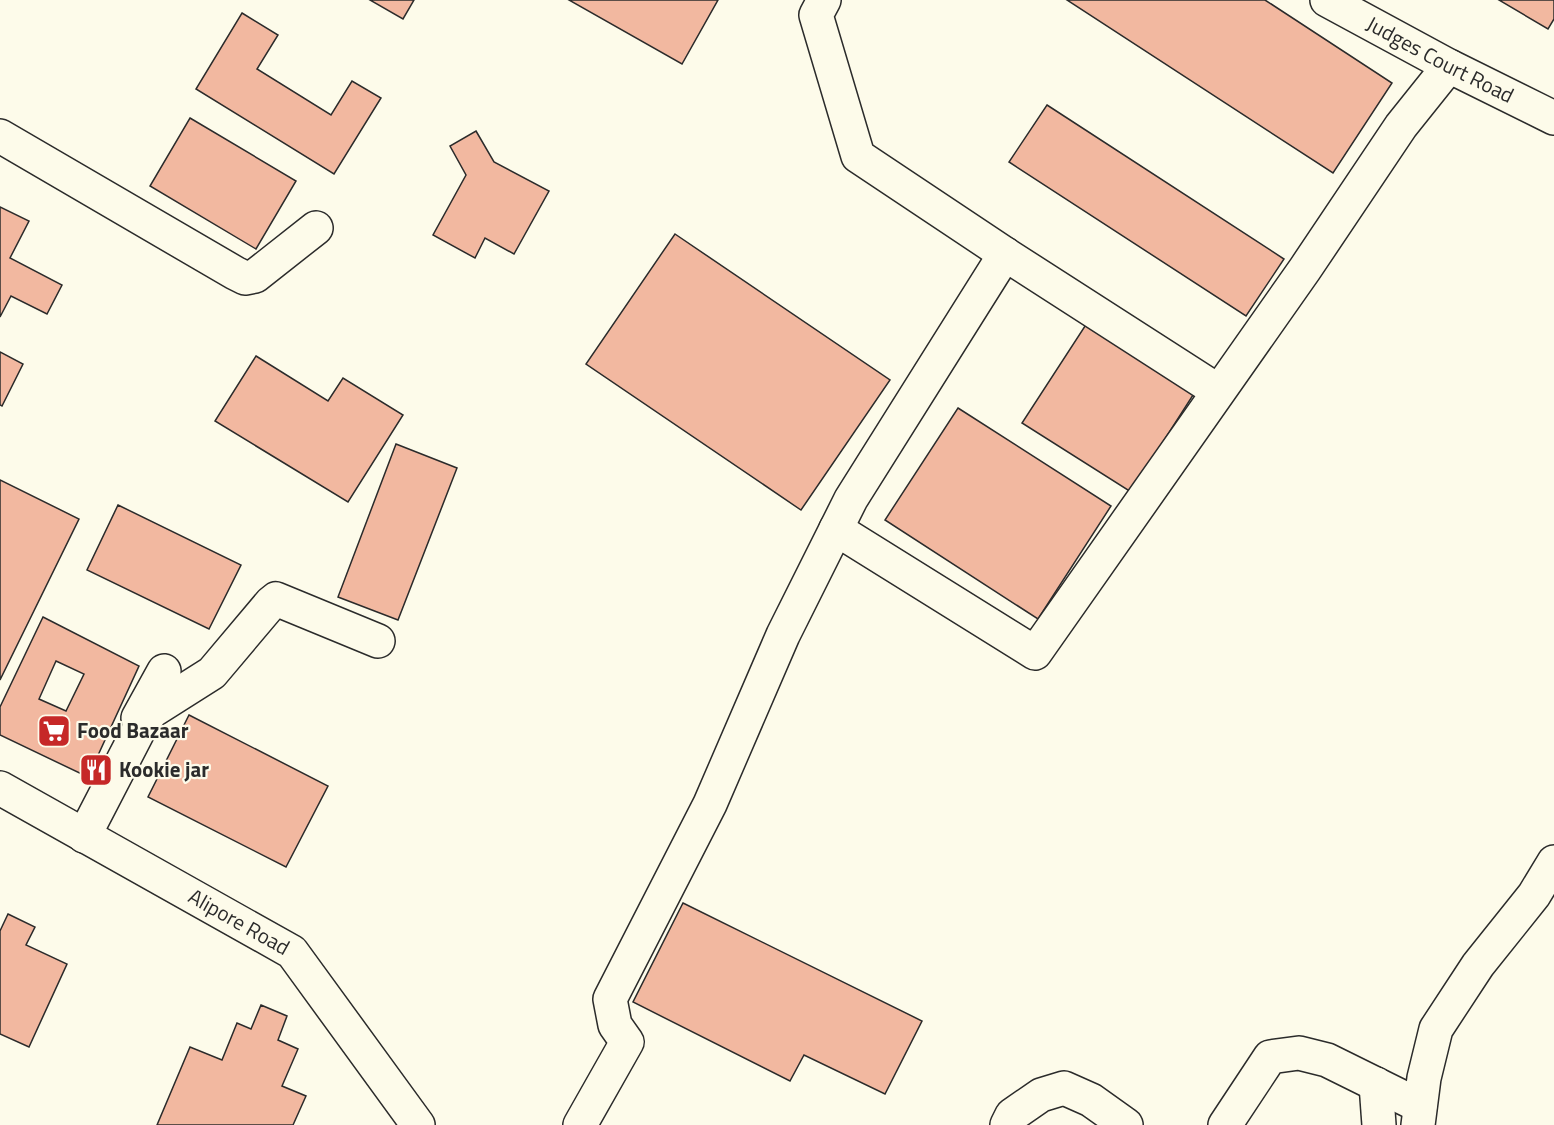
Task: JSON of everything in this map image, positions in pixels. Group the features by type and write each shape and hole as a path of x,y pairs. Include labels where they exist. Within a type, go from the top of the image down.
{"main road":[{"path":"825,0 816,15 858,156 1218,391"},
{"name":"Judges Court Road","path":"1327,0 1449,66 1554,118"},
{"path":"836,529 1035,653 1305,268 1401,126 1449,66"},
{"path":"0,136 245,278 255,276 316,228"},
{"path":"580,1125 627,1042 615,1025 610,999 710,804 783,635 851,499 1005,254"},
{"path":"80,833 152,711 212,674 276,599 378,641"},
{"path":"80,833 164,671"},
{"name":"Alipore Road","path":"0,788 292,952 417,1125"},
{"path":"1225,1125 1270,1057 1299,1053 1327,1060 1376,1084 1419,1116 1424,1078 1436,1029 1478,965 1534,895 1554,862"},
{"path":"1376,1084 1379,1125"},
{"path":"1007,1125 1012,1115 1041,1095 1064,1088 1090,1100 1126,1125"}],"building":[{"path":"370,0 414,0 403,19"},
{"path":"569,0 718,0 682,64"},
{"path":"1067,0 1265,0 1392,83 1333,173"},
{"path":"1499,0 1554,0 1554,19 1548,29"},
{"path":"242,13 278,35 257,69 331,115 352,81 381,98 334,174 196,89"},
{"path":"1047,105 1284,259 1246,316 1009,162"},
{"path":"190,118 296,181 256,249 150,186"},
{"path":"476,131 494,162 549,191 514,254 485,238 475,258 433,235 466,175 450,146"},
{"path":"0,207 29,221 10,258 62,285 47,314 11,296 0,317"},
{"path":"675,234 890,380 801,510 586,364"},
{"path":"1087,323 1195,392 1131,492 1022,423"},
{"path":"0,352 23,364 2,406 0,405"},
{"path":"256,356 328,401 343,378 403,415 348,502 215,421"},
{"path":"958,408 1111,506 1038,619 885,520"},
{"path":"396,444 457,468 398,620 338,597"},
{"path":"0,480 79,519 0,680"},
{"path":"118,505 241,565 209,629 87,570"},
{"path":"43,617 139,666 88,777 0,735 0,707","holes":["56,661 84,674 66,711 39,699"]},
{"path":"189,715 328,786 286,867 148,797"},
{"path":"683,903 922,1021 885,1094 804,1055 790,1081 633,1002"},
{"path":"8,914 35,927 26,945 67,964 29,1047 0,1034 0,931"},
{"path":"261,1005 287,1016 278,1040 298,1049 282,1086 306,1096 293,1125 157,1125 190,1047 222,1060 237,1023 251,1029"}],"place":[{"name":"Food Bazaar","path":"54,731"},
{"name":"Kookie jar","path":"96,770"}]}
